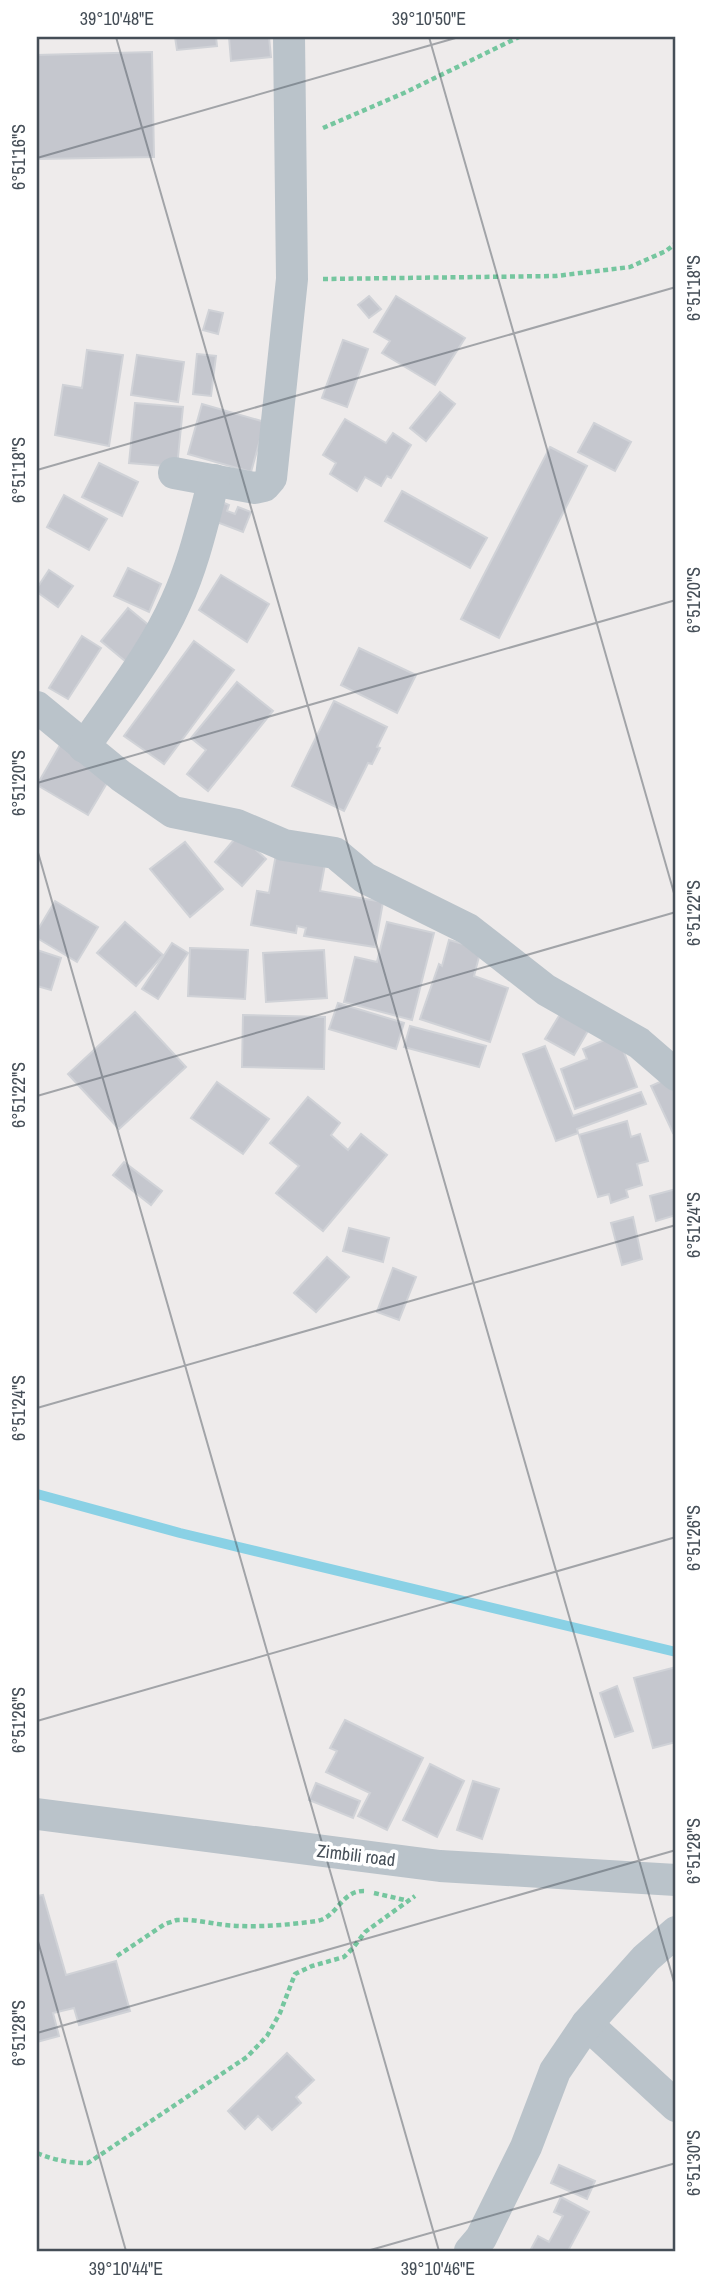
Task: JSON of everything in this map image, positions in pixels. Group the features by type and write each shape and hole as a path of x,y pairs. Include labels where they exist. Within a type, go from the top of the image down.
{"street":[{"path":"174,472 255,488 264,486 271,478 292,279 289,37"},
{"path":"84,747 147,657 176,603 197,544 214,480"},
{"path":"37,707 121,776 173,812 237,825 284,845 335,853 365,878 468,929 546,989 639,1043 676,1075"},
{"name":"Zimbili road","path":"37,1814 440,1866 676,1880"},
{"path":"470,2251 481,2238 526,2147 555,2071 587,2024 646,1958 676,1932"},
{"path":"587,2024 676,2106"}],"path":[{"path":"291,141 404,93 519,37"},
{"path":"292,279 556,276 630,267 676,243"},
{"path":"37,2153 53,2160 88,2163 247,2057 267,2036 280,2013 295,1974 344,1957 365,1931 410,1901 440,1866"},
{"path":"117,1956 165,1924 177,1920 260,1926 315,1921 326,1919 344,1898 359,1891 410,1901"}],"building":[{"path":"175,37 216,37 217,46 177,50"},
{"path":"229,37 269,37 271,57 231,61"},
{"path":"152,52 154,157 37,159 37,55"},
{"path":"369,296 381,309 369,318 358,305"},
{"path":"396,296 465,338 435,385 382,353 390,341 374,332"},
{"path":"209,310 223,313 218,334 203,330"},
{"path":"343,340 368,349 347,407 322,398"},
{"path":"87,350 123,355 109,446 55,435 63,385 82,388"},
{"path":"197,354 216,356 211,396 193,394"},
{"path":"137,355 184,362 178,402 131,395"},
{"path":"440,392 455,404 426,441 410,428"},
{"path":"135,403 183,407 177,467 129,463"},
{"path":"202,404 265,422 251,472 188,454"},
{"path":"345,419 386,443 393,433 411,445 391,478 387,476 381,486 365,477 357,491 330,474 336,463 323,455"},
{"path":"594,423 631,442 615,471 578,452"},
{"path":"550,447 587,466 499,638 461,619"},
{"path":"99,463 138,482 122,516 82,497"},
{"path":"402,491 487,538 470,568 385,521"},
{"path":"64,495 107,519 89,550 47,527"},
{"path":"222,502 229,505 227,511 235,514 238,507 251,512 243,532 214,521"},
{"path":"128,568 161,584 149,612 114,596"},
{"path":"49,570 73,586 58,607 37,592"},
{"path":"221,575 269,604 247,642 199,610"},
{"path":"128,608 157,632 130,665 101,641"},
{"path":"82,636 101,648 68,699 49,688"},
{"path":"194,641 234,670 164,764 124,736"},
{"path":"359,648 416,675 397,713 341,685"},
{"path":"237,682 273,711 208,791 187,774 206,750 191,738"},
{"path":"334,701 387,727 372,764 368,763 344,811 292,786"},
{"path":"64,738 110,778 88,815 37,785"},
{"path":"239,834 266,859 242,886 215,862"},
{"path":"185,842 223,889 190,917 150,869"},
{"path":"277,849 326,859 320,891 383,902 375,947 304,936 306,928 297,926 296,933 251,925 257,891 269,893"},
{"path":"55,901 98,927 77,962 37,938 37,931"},
{"path":"125,922 163,955 136,986 97,953"},
{"path":"387,922 434,933 412,1020 344,1002 355,957 377,962"},
{"path":"449,940 481,949 474,976 508,988 490,1042 420,1019 439,964 442,966"},
{"path":"172,943 188,953 158,999 142,989"},
{"path":"190,948 248,950 245,999 188,996"},
{"path":"37,950 61,958 51,990 37,986"},
{"path":"324,950 327,998 266,1002 263,953"},
{"path":"338,1003 404,1023 396,1049 329,1029"},
{"path":"565,1006 593,1022 574,1055 545,1039"},
{"path":"135,1012 186,1067 119,1129 68,1074"},
{"path":"243,1015 325,1017 324,1069 242,1067"},
{"path":"410,1026 486,1046 479,1067 404,1047"},
{"path":"614,1036 622,1047 637,1087 575,1109 561,1069 587,1059 583,1049"},
{"path":"545,1046 573,1116 641,1092 646,1104 577,1129 578,1133 556,1141 523,1054"},
{"path":"671,1077 676,1089 676,1132 673,1133 651,1086"},
{"path":"217,1082 269,1119 243,1154 191,1118"},
{"path":"308,1097 340,1123 331,1135 348,1150 361,1134 387,1155 323,1231 276,1193 299,1166 270,1143"},
{"path":"627,1121 631,1137 640,1134 648,1161 637,1164 642,1185 626,1190 628,1197 611,1203 609,1194 598,1197 579,1135"},
{"path":"124,1162 162,1191 151,1205 113,1175"},
{"path":"676,1189 676,1215 656,1221 650,1196"},
{"path":"633,1217 642,1259 622,1265 611,1223"},
{"path":"349,1228 389,1238 383,1262 343,1251"},
{"path":"327,1257 349,1277 316,1312 294,1293"},
{"path":"393,1268 416,1277 399,1320 377,1312"},
{"path":"676,1667 676,1742 653,1748 634,1678"},
{"path":"617,1686 633,1731 615,1737 600,1693"},
{"path":"345,1720 423,1758 387,1830 358,1816 370,1793 326,1772 337,1751 330,1748"},
{"path":"430,1764 464,1781 437,1837 403,1820"},
{"path":"473,1781 499,1789 482,1839 457,1830"},
{"path":"316,1783 360,1801 353,1818 309,1800"},
{"path":"43,1895 66,1975 116,1961 130,2011 79,2025 74,2008 53,2013 59,2036 37,2042 37,1896"},
{"path":"287,2053 314,2080 296,2097 301,2103 272,2130 258,2116 245,2129 228,2111"},
{"path":"559,2165 595,2181 587,2199 551,2183"},
{"path":"561,2197 589,2212 568,2251 530,2251 538,2236 549,2242 563,2216 554,2212"}],"waterway":[{"path":"37,1494 180,1533 676,1652"}]}
